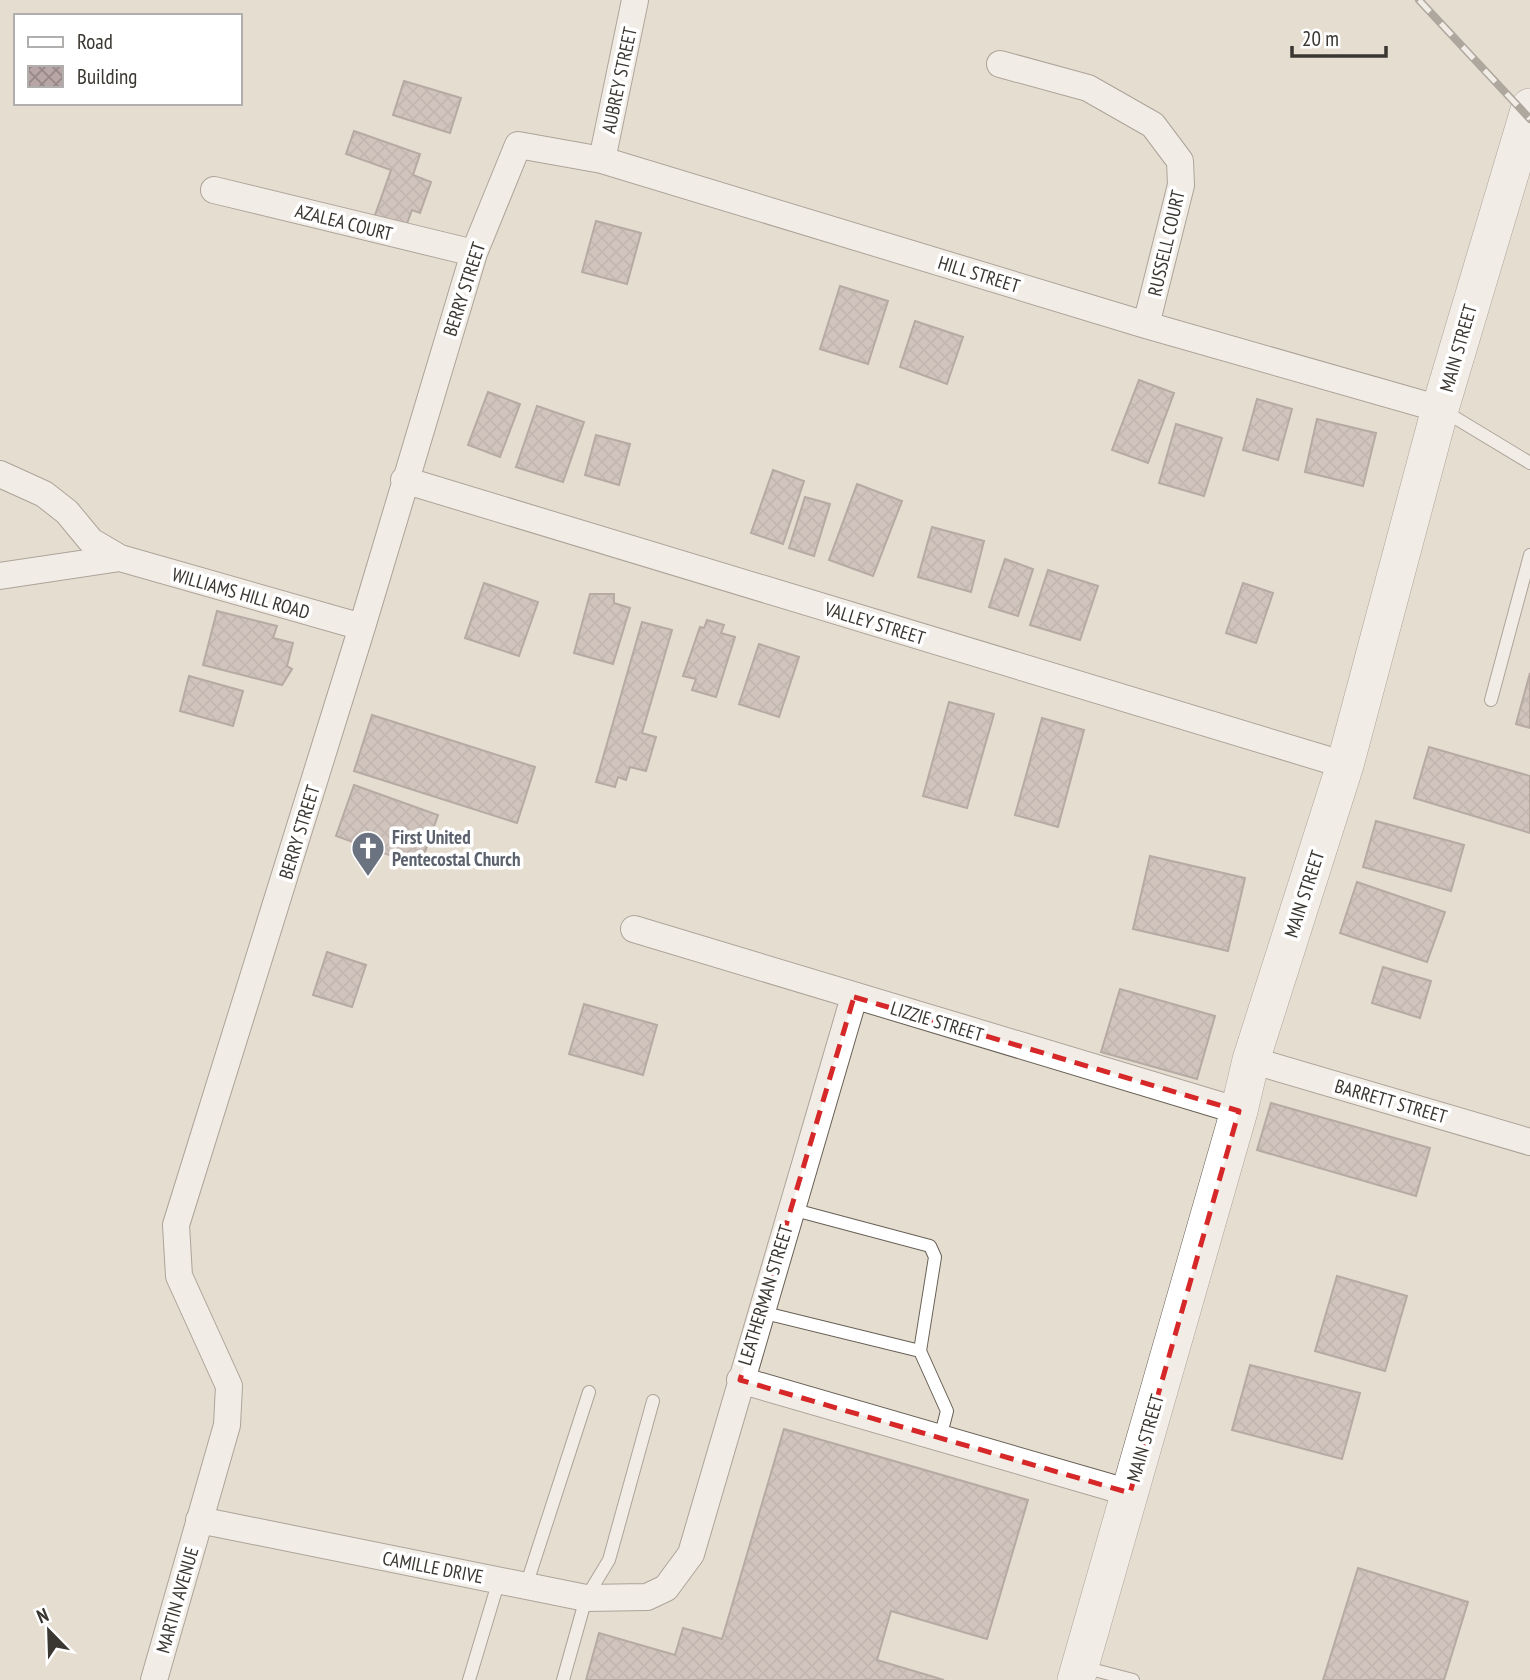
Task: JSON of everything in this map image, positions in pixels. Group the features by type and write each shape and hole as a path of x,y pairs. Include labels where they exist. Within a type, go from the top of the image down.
{"main road":[{"name":"MAIN STREET","path":"1077,1673 1240,1111 1251,1060 1345,765 1440,409 1530,107"}],"street":[{"name":"AUBREY STREET","path":"602,160 635,0"},
{"name":"RUSSELL COURT","path":"1000,64 1088,88 1153,125 1180,161 1181,185 1146,325"},
{"name":"HILL STREET","path":"518,145 602,160 1146,325 1440,409"},
{"name":"BERRY STREET","path":"200,1520 227,1425 229,1386 179,1276 176,1225 362,628 404,480 474,253 518,145"},
{"name":"AZALEA COURT","path":"214,190 474,253"},
{"name":"WILLIAMS HILL ROAD","path":"0,474 44,494 67,512 91,541 120,558 362,628"},
{"name":"VALLEY STREET","path":"404,480 1345,765"},
{"name":"WILLIAMS HILL ROAD","path":"0,576 120,558"},
{"name":"LIZZIE STREET","path":"634,929 1240,1111"},
{"name":"LEATHERMAN STREET","path":"666,1588 691,1554 854,997"},
{"name":"BARRETT STREET","path":"1251,1060 1530,1142"},
{"path":"740,1380 1130,1493"},
{"name":"CAMILLE DRIVE","path":"200,1520 586,1598 647,1597 666,1588"},
{"name":"MARTIN AVENUE","path":"154,1680 200,1520"}],"lane":[{"path":"1440,409 1530,463"},
{"path":"1491,700 1530,555"},
{"path":"791,1209 930,1246 935,1257 920,1351 947,1412 940,1438"},
{"path":"760,1312 920,1351"},
{"path":"526,1586 589,1392"},
{"path":"563,1680 586,1598 609,1560 653,1401"},
{"path":"469,1680 499,1580"},
{"path":"1077,1673 1133,1680"}],"highlighted area":[{"path":"854,997 1239,1111 1130,1493 740,1380"}],"building":[{"path":"404,81 461,98 450,133 393,115"},
{"path":"354,131 420,154 413,175 431,182 420,213 412,210 405,229 374,218 391,170 346,154"},
{"path":"596,221 641,233 627,284 582,272"},
{"path":"840,286 888,301 868,364 820,349"},
{"path":"915,321 963,337 947,384 900,367"},
{"path":"1139,380 1174,393 1148,463 1112,450"},
{"path":"488,392 520,404 500,457 468,445"},
{"path":"1257,399 1292,409 1278,460 1243,450"},
{"path":"537,406 584,422 563,482 516,467"},
{"path":"1317,419 1376,433 1363,486 1305,472"},
{"path":"1176,424 1222,438 1204,496 1159,483"},
{"path":"596,435 630,444 619,485 585,475"},
{"path":"773,470 804,481 783,544 751,533"},
{"path":"857,484 902,501 873,576 829,560"},
{"path":"805,497 830,504 814,556 789,548"},
{"path":"932,527 984,541 971,592 918,577"},
{"path":"1005,559 1033,569 1018,616 989,607"},
{"path":"1048,570 1098,586 1080,640 1030,625"},
{"path":"484,583 538,602 519,656 465,638"},
{"path":"1243,583 1273,593 1256,643 1226,633"},
{"path":"590,594 614,594 614,603 630,608 613,664 574,653"},
{"path":"217,611 277,626 273,638 293,643 287,666 292,669 282,685 203,665"},
{"path":"707,620 724,625 721,633 735,637 716,697 692,690 696,679 683,676 700,627 704,628"},
{"path":"642,622 672,630 642,733 656,737 646,771 630,767 626,780 618,777 615,787 596,782"},
{"path":"759,644 799,657 779,717 739,704"},
{"path":"1530,673 1530,728 1516,724"},
{"path":"189,676 243,691 233,726 180,711"},
{"path":"949,702 994,714 967,808 923,796"},
{"path":"372,715 535,767 517,823 354,771"},
{"path":"1042,718 1084,730 1058,827 1015,815"},
{"path":"1429,747 1530,776 1530,833 1414,798"},
{"path":"354,785 438,815 420,866 336,836"},
{"path":"1376,821 1464,845 1451,891 1363,867"},
{"path":"1150,856 1245,878 1228,951 1133,929"},
{"path":"1357,882 1445,912 1427,962 1340,933"},
{"path":"327,952 366,965 352,1007 313,995"},
{"path":"1383,967 1431,981 1420,1018 1372,1003"},
{"path":"1120,989 1215,1016 1197,1079 1101,1052"},
{"path":"584,1004 657,1025 643,1075 569,1054"},
{"path":"1271,1103 1430,1148 1416,1196 1257,1150"},
{"path":"1337,1276 1407,1296 1385,1371 1315,1351"},
{"path":"1250,1365 1360,1393 1342,1459 1232,1430"},
{"path":"784,1429 1028,1500 987,1639 891,1611 877,1660 944,1680 586,1680 599,1633 675,1655 683,1628 722,1639"},
{"path":"1358,1568 1468,1602 1444,1680 1323,1680"}],"railway":[{"path":"1419,0 1530,119"}],"place":[{"name":"First United Pentecostal Church","path":"368,878"}]}
